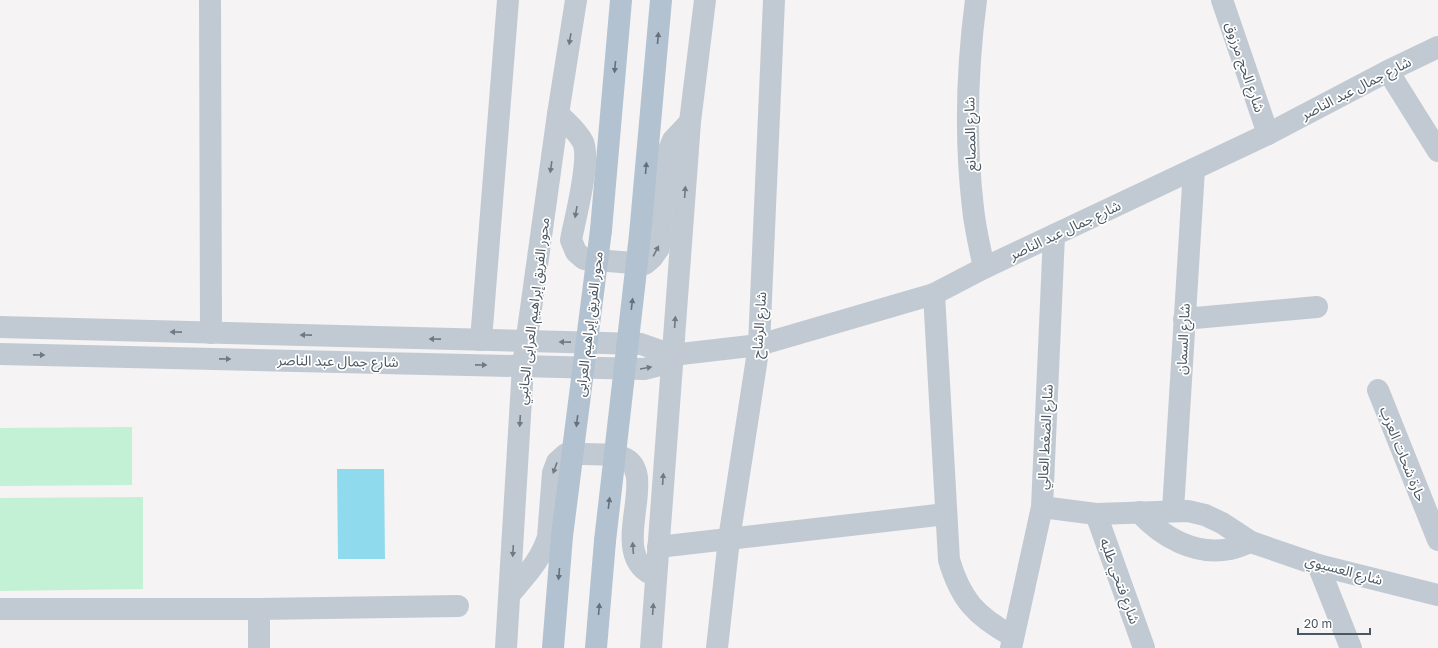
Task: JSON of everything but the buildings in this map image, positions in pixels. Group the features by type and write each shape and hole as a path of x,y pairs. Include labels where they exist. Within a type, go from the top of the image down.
{"main road":[{"name":"محور الفريق إبراهيم العرابى","path":"553,648 562,536 601,230 621,0"},
{"path":"596,648 605,541 640,235 662,0"}],"street":[{"path":"210,0 211,333"},
{"path":"481,340 508,0"},
{"name":"محور الفريق إبراهيم العرابى الجانبي","path":"506,648 511,593 523,366 558,114 576,0"},
{"path":"651,648 690,122 705,0"},
{"name":"شارع الرشاح","path":"717,648 729,539 760,345 774,0"},
{"name":"شارع المصانع","path":"976,0 970,78 969,143 973,208 984,268"},
{"name":"شارع الحج مرزوق","path":"1222,0 1268,134"},
{"name":"شارع جمال عبد الناصر","path":"0,328 641,344 672,355 760,345 934,294 984,268 1268,134 1388,71 1438,47"},
{"path":"1388,71 1438,151"},
{"path":"558,114 578,135 582,142 586,157 571,240 576,252 584,259 645,264 652,258 659,248 668,153 673,140 690,122"},
{"name":"شارع السمان","path":"1173,510 1194,169"},
{"name":"شارع الضغط العالي","path":"934,294 949,560 956,582 970,604 989,623 1012,642 1042,506 1054,235"},
{"path":"1184,319 1317,307"},
{"name":"شارع جمال عبد الناصر","path":"0,354 644,369 656,366 672,355"},
{"name":"حارة شحات العزب","path":"1378,390 1438,540"},
{"path":"511,593 540,557 545,547 548,537 553,473 557,462 566,454 618,456 632,466 638,482 633,542 634,556 642,569 656,576"},
{"name":"شارع العسيوي","path":"1042,506 1096,514 1173,510 1188,511 1205,515 1222,523 1251,542 1318,565 1438,596"},
{"path":"1139,512 1153,527 1170,539 1189,547 1210,550 1230,550 1251,542"},
{"path":"658,547 946,514"},
{"name":"شارع فتحي طلبه","path":"1096,514 1144,648"},
{"path":"1318,565 1351,648"},
{"path":"0,609 258,609 458,606"},
{"path":"258,609 259,648"}],"green space":[{"path":"132,427 132,485 0,486 0,428"},
{"path":"143,497 143,589 0,591 0,498"}],"water":[{"path":"337,469 384,469 385,559 338,559"}]}
